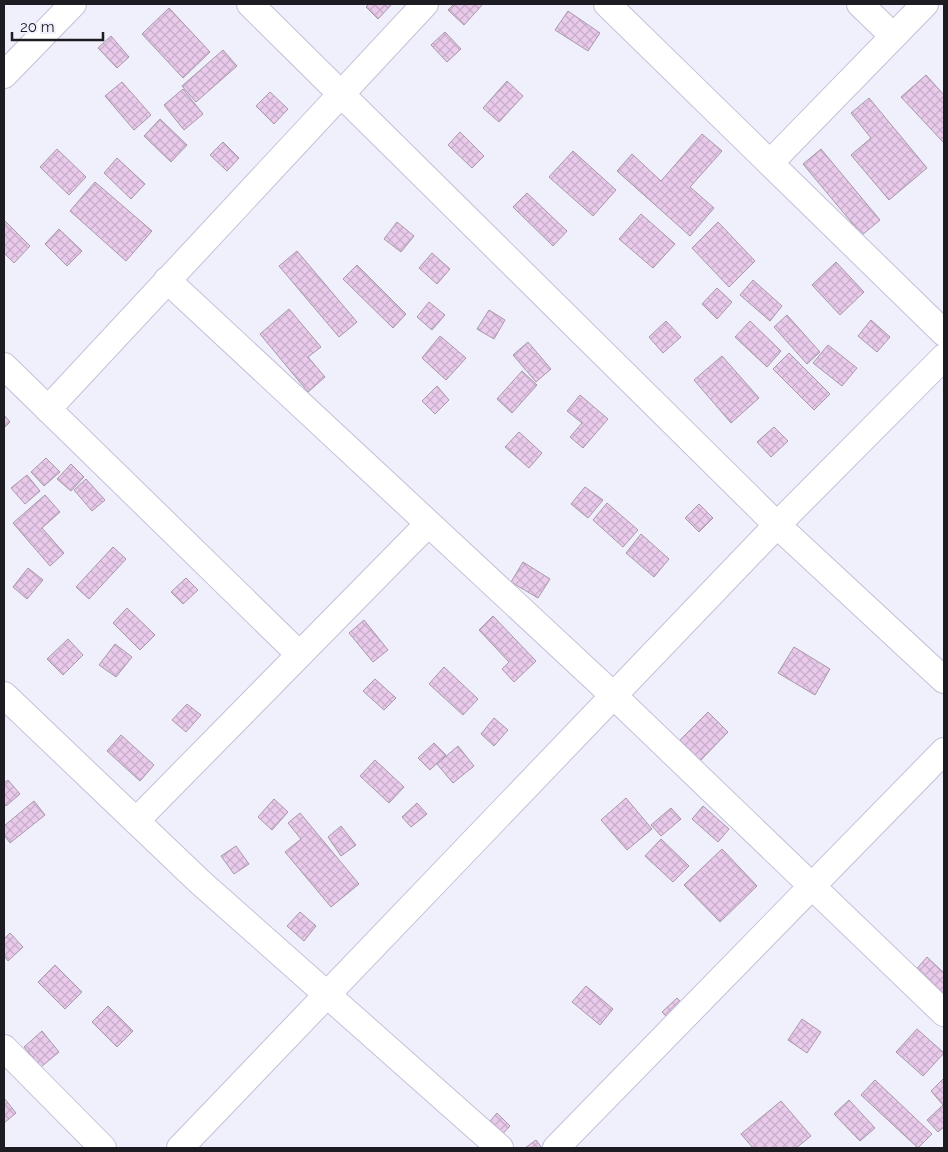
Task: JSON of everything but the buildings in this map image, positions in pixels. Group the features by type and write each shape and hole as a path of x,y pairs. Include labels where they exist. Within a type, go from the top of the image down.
{"street":[{"path":"4,75 73,4"},
{"path":"250,4 777,525 944,680"},
{"path":"48,409 425,4"},
{"path":"607,4 944,333"},
{"path":"860,4 893,36"},
{"path":"770,163 925,4"},
{"path":"167,280 614,696 944,1013"},
{"path":"180,1148 328,996 777,525 944,358"},
{"path":"4,366 299,654"},
{"path":"136,821 428,524"},
{"path":"4,695 200,882 500,1148"},
{"path":"556,1148 944,752"},
{"path":"4,1048 102,1148"}]}
